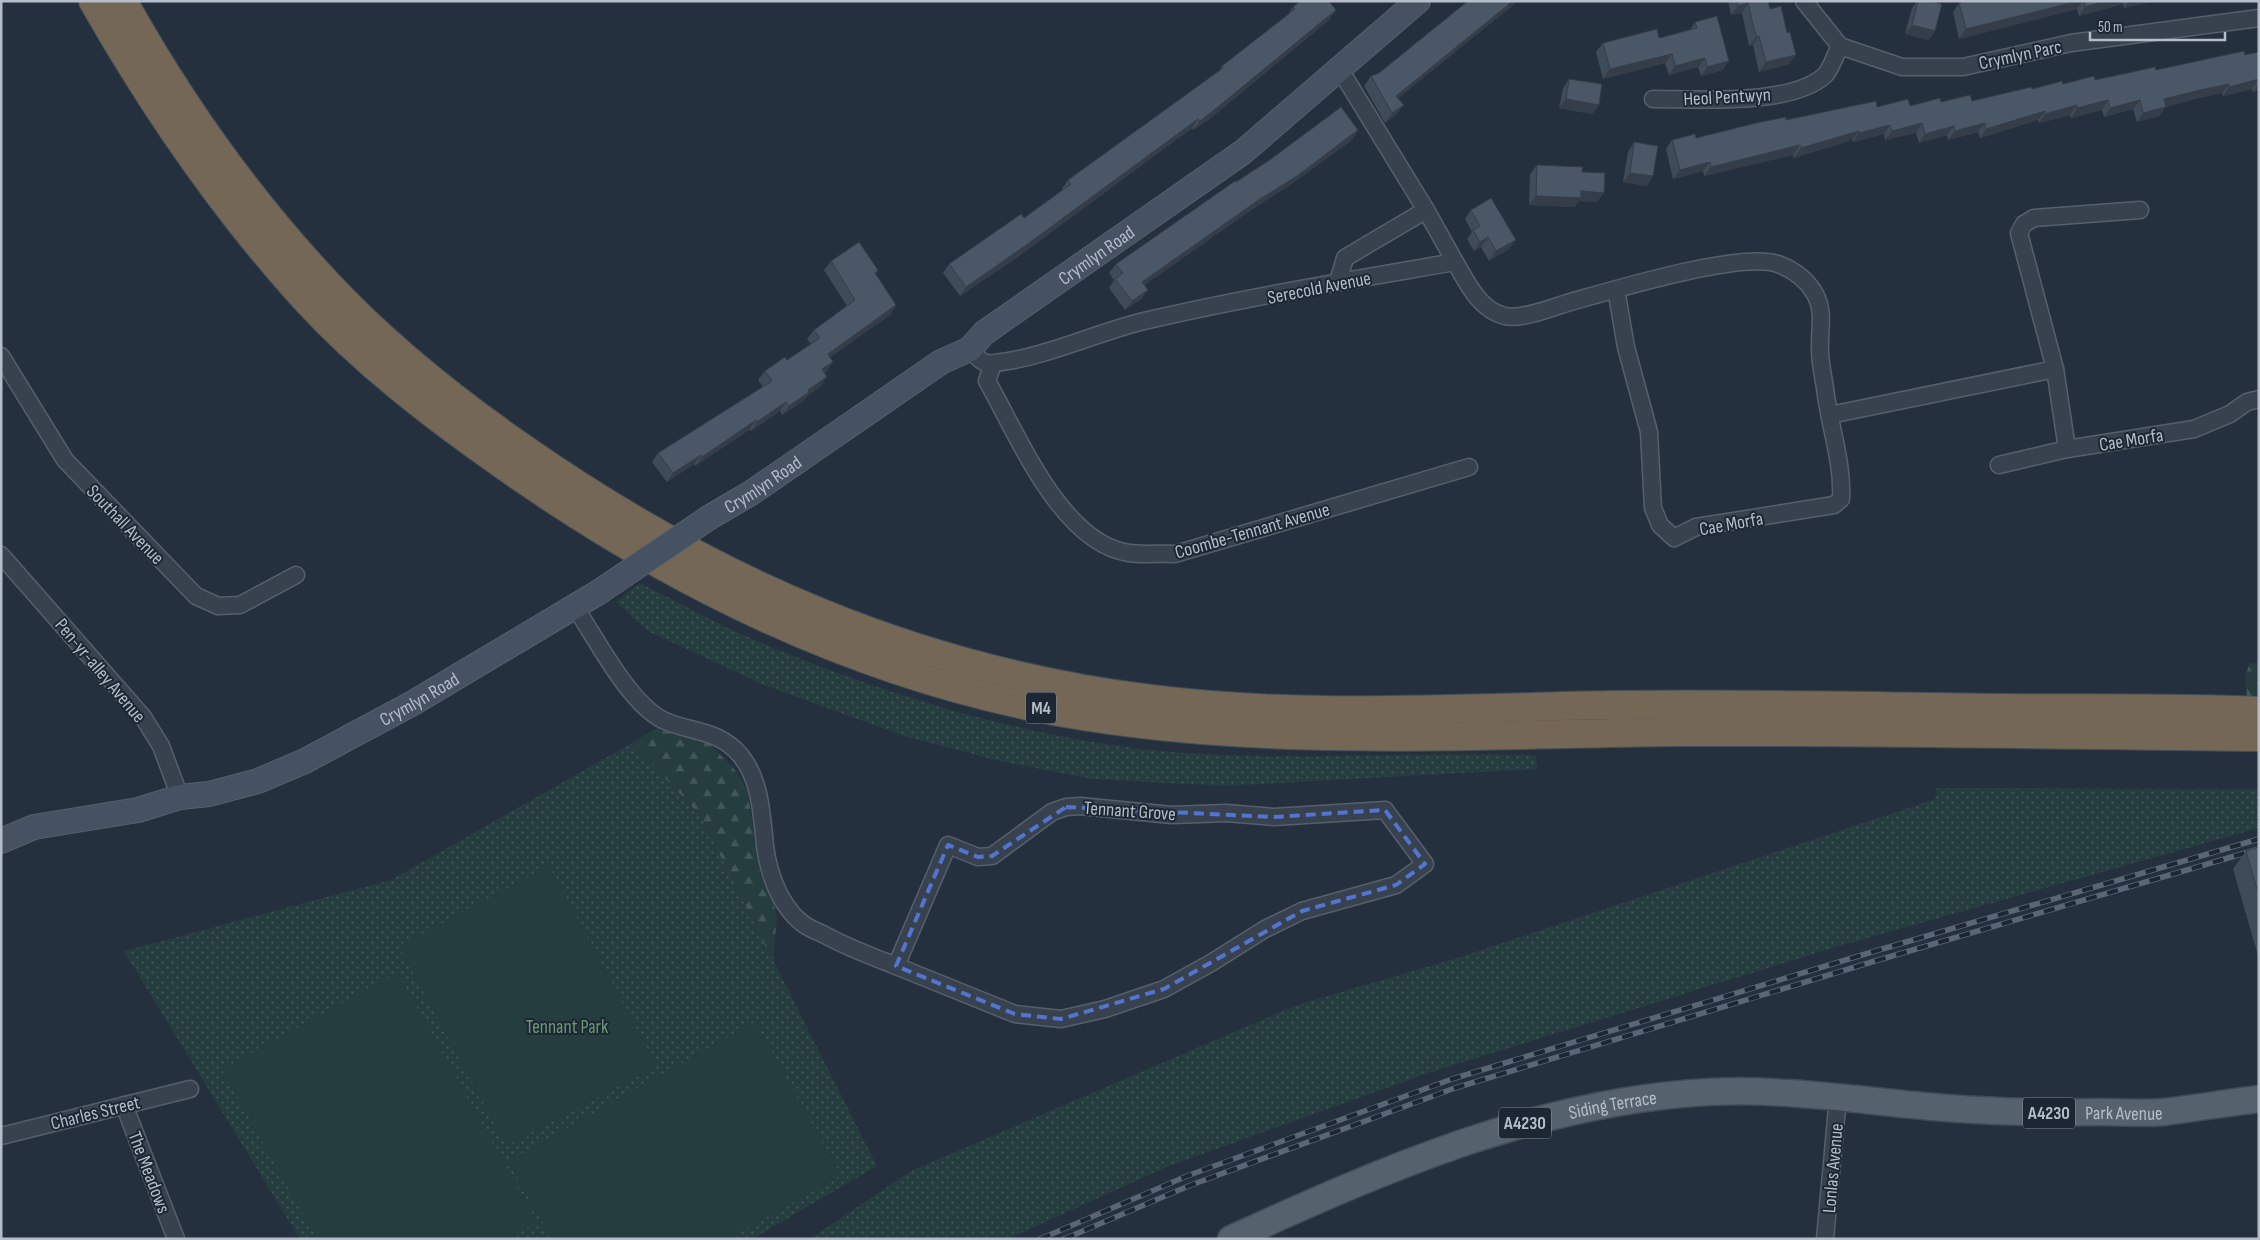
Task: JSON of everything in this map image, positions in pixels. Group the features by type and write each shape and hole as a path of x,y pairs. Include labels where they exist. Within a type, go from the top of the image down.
{"highway":[{"name":"M4","path":"93,1 137,78 192,158 249,234 310,304 377,368 453,430 567,511 699,587 785,628 872,662 962,690 1054,711 1149,726 1244,733 1353,737 1686,732 2259,737"},
{"name":"M4","path":"122,1 158,64 211,143 268,218 329,285 394,348 467,409 582,489 708,562 794,602 880,636 969,664 1059,685 1153,699 1246,707 1354,710 1696,704 2259,712"}],"main road":[{"name":"Siding Terrace","path":"1231,1239 1344,1187 1437,1151 1520,1124 1587,1108 1653,1096 1712,1092 1794,1093 1838,1097"},
{"name":"Park Avenue","path":"1838,1097 1948,1108 2050,1113 2162,1112 2259,1099"}],"street":[{"name":"Crymlyn Road","path":"1,841 34,827 138,810 180,797 209,794 258,781 305,761 412,703 576,607 710,517 751,494 942,362 970,348 984,333 1243,152 1418,1"},
{"path":"1804,1 1840,46"},
{"name":"Crymlyn Parc","path":"1840,46 1902,67 1963,67 2071,43 2259,18"},
{"name":"Heol Pentwyn","path":"1652,99 1748,99 1809,87 1826,75 1840,46"},
{"path":"1339,68 1426,210 1455,262"},
{"path":"1338,282 1344,258 1426,210"},
{"path":"2067,449 2055,369 2020,233 2024,224 2034,218 2140,210"},
{"name":"Cae Morfa","path":"1455,262 1479,301 1505,316 1530,314 1616,289 1712,266 1754,261 1777,264 1803,277 1816,296 1822,318 1820,350 1842,478 1842,499 1834,505 1696,528 1674,538 1660,526 1653,508 1649,432 1626,347 1616,289"},
{"name":"Serecold Avenue","path":"993,364 1032,355 1143,322 1338,282 1455,262"},
{"path":"970,348 981,361 993,364"},
{"name":"Southall Avenue","path":"1,356 65,460 196,596 218,606 240,605 296,575"},
{"name":"Coombe-Tennant Avenue","path":"993,364 987,381 1053,499 1089,537 1128,553 1175,554 1469,467"},
{"path":"1830,415 2055,369"},
{"name":"Cae Morfa","path":"1999,465 2067,449 2194,428 2230,414 2247,402 2259,399"},
{"name":"Pen-yr-alley Avenue","path":"1,555 143,717 161,746 180,797"},
{"path":"576,607 632,694 646,708 664,720 709,733 726,742 741,756 756,781 771,877 784,901 802,923 843,945 896,966"},
{"name":"Tennant Grove","path":"1080,806 1172,815 1226,813 1274,817 1385,810 1425,864 1396,885 1294,915 1265,929 1211,963 1164,989 1105,1010 1061,1019 1015,1014 896,966 948,845 978,857 992,856 1052,812 1066,807 1080,806"},
{"name":"Charles Street","path":"1,1136 190,1089"},
{"name":"Lonlas Avenue","path":"1825,1239 1838,1097"},
{"name":"The Meadows","path":"124,1105 176,1239"}],"highlighted area":[{"path":"1066,807 1274,817 1385,810 1425,864 1396,885 1302,911 1164,989 1061,1019 1015,1014 896,966 948,845 978,857 992,856"}],"green space":[{"path":"640,583 742,634 850,678 1000,723 1051,734 1150,750 1198,754 1246,756 1536,755 1537,769 1224,786 1092,779 1000,761 904,736 764,685 648,631 616,602"},
{"path":"2250,663 2259,663 2259,697 2247,696 2245,676"},
{"path":"658,727 690,735 709,743 735,770 747,789 760,873 773,901 777,917 773,961 700,815 632,743"},
{"name":"Tennant Park","path":"632,743 700,815 877,1166 752,1239 300,1239 124,951 391,880"},
{"path":"1936,788 2259,789 2259,828 1839,946 1431,1072 1169,1166 1008,1239 810,1239 911,1171 1297,1005 1454,959 1935,799"},
{"path":"549,866 657,1066 506,1146 399,946"},
{"path":"397,972 537,1222 508,1239 317,1239 222,1070"},
{"path":"755,1022 841,1175 728,1239 552,1239 508,1161"}],"building":[{"path":"1300,1 1329,1 1336,10 1200,121 1198,119 966,287 949,264 1021,214 1024,218 1071,184 1068,180 1223,68 1222,66 1295,9 1293,7"},
{"path":"1468,1 1513,1 1396,96 1404,105 1392,113 1371,76 1379,73"},
{"path":"1736,1 1768,1 1770,9 1781,6 1787,33 1790,32 1796,55 1766,62 1759,36 1756,37 1748,3 1738,6"},
{"path":"1918,1 1942,4 1935,31 1912,25"},
{"path":"1965,1 2079,1 1966,29 1959,3"},
{"path":"2084,1 2105,1 2085,7"},
{"path":"1717,16 1729,61 1707,67 1705,58 1675,66 1672,54 1610,69 1603,43 1657,29 1659,38 1697,28 1695,22"},
{"path":"2244,51 2245,55 2259,52 2259,79 2229,87 2229,84 2164,99 2166,107 2143,113 2140,100 2110,108 2108,100 2077,108 2077,105 2045,114 2045,111 1986,129 1985,123 1955,131 1954,126 1925,134 1922,123 1892,131 1890,125 1859,133 1859,131 1801,148 1800,145 1711,167 1710,162 1680,170 1672,140 1695,134 1696,138 1756,123 1786,117 1786,120 1876,101 1877,107 1908,99 1910,106 1940,98 1941,102 1970,95 1972,101 2062,81 2063,84 2094,76 2095,80 2155,67 2156,70"},
{"path":"1569,79 1602,84 1599,105 1566,99"},
{"path":"1341,107 1358,130 1297,176 1260,199 1142,282 1148,290 1132,301 1115,279 1123,273 1116,264 1235,181 1271,159"},
{"path":"1634,142 1658,146 1653,176 1630,173"},
{"path":"1537,165 1583,167 1582,172 1605,173 1604,193 1581,191 1581,198 1536,196"},
{"path":"1491,198 1516,240 1496,251 1488,237 1480,242 1473,230 1480,226 1471,210"},
{"path":"859,242 878,270 875,273 896,305 828,354 833,362 822,369 827,377 808,390 809,392 789,406 786,402 702,457 701,455 673,473 658,453 772,381 765,371 785,357 787,360 820,338 814,330 855,300 831,261"},
{"path":"2259,847 2259,896 2246,851"}],"railway":[{"path":"1040,1239 1187,1176 1452,1079 1872,952 2259,839"},
{"path":"1064,1239 1191,1185 1455,1088 1875,961 2259,849"}]}
